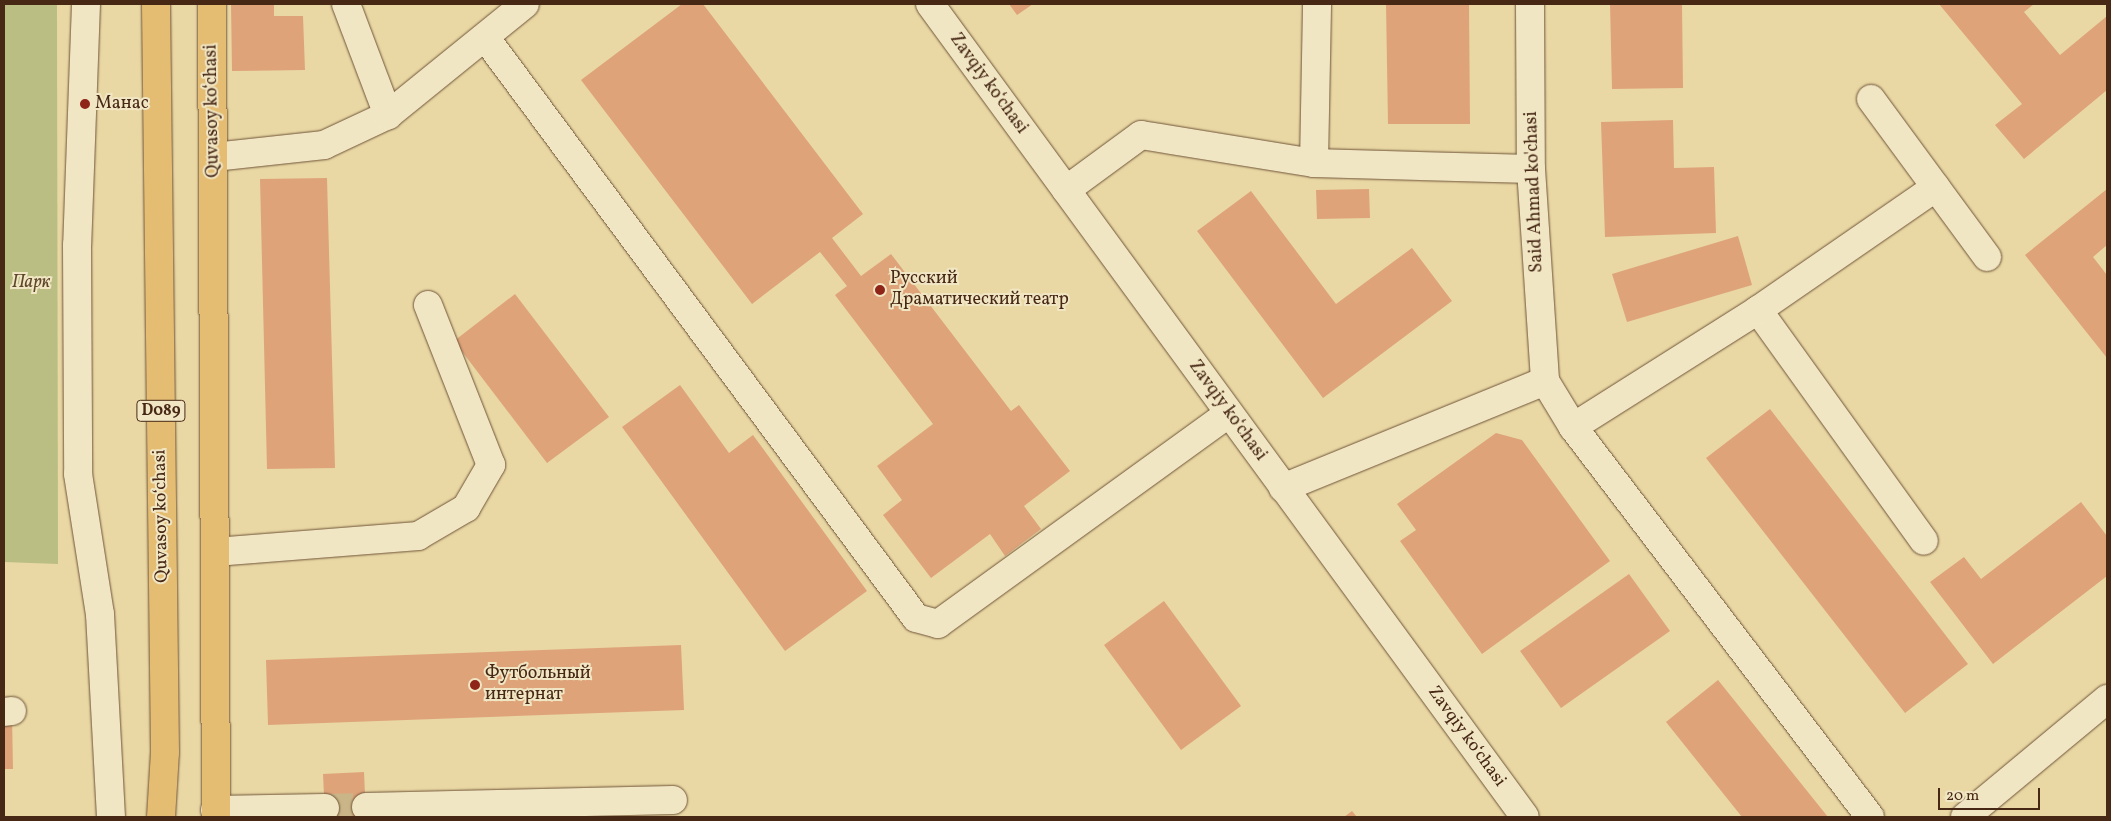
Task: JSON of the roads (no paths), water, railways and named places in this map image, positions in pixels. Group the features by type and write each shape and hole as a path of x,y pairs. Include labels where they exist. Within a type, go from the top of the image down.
{"main road":[{"name":"Quvasoy koʻchasi","path":"156,4 164,752 161,817"},
{"name":"Quvasoy koʻchasi","path":"212,4 216,814"}],"street":[{"path":"86,4 77,245 78,474 100,614 111,817"},
{"path":"346,4 388,115"},
{"path":"214,157 324,146 388,115 496,21 525,4"},
{"name":"Zavqiy koʻchasi","path":"930,4 1525,817"},
{"path":"1314,163 1317,4"},
{"name":"Said Ahmad ko'chasi","path":"1530,4 1531,169 1545,381"},
{"path":"496,21 916,618 938,624 1228,413"},
{"path":"1871,99 1987,257"},
{"path":"1066,190 1141,135 1314,163 1531,169"},
{"path":"1573,427 1758,310 1936,187"},
{"path":"216,552 418,536 466,508 491,465 428,305"},
{"path":"1758,310 1924,541"},
{"path":"1283,488 1545,381 1573,427 1870,817"},
{"path":"1965,817 2107,699"},
{"path":"366,807 673,800"},
{"path":"216,814 325,808"}],"tunnel":[{"path":"325,808 366,807"}],"place":[{"name":"Манас","path":"85,104"},
{"name":"Русский Драматический театр","path":"880,290"},
{"name":"Футбольный интернат","path":"475,685"}],"park label":[{"name":"Парк","path":"31,283"}]}
